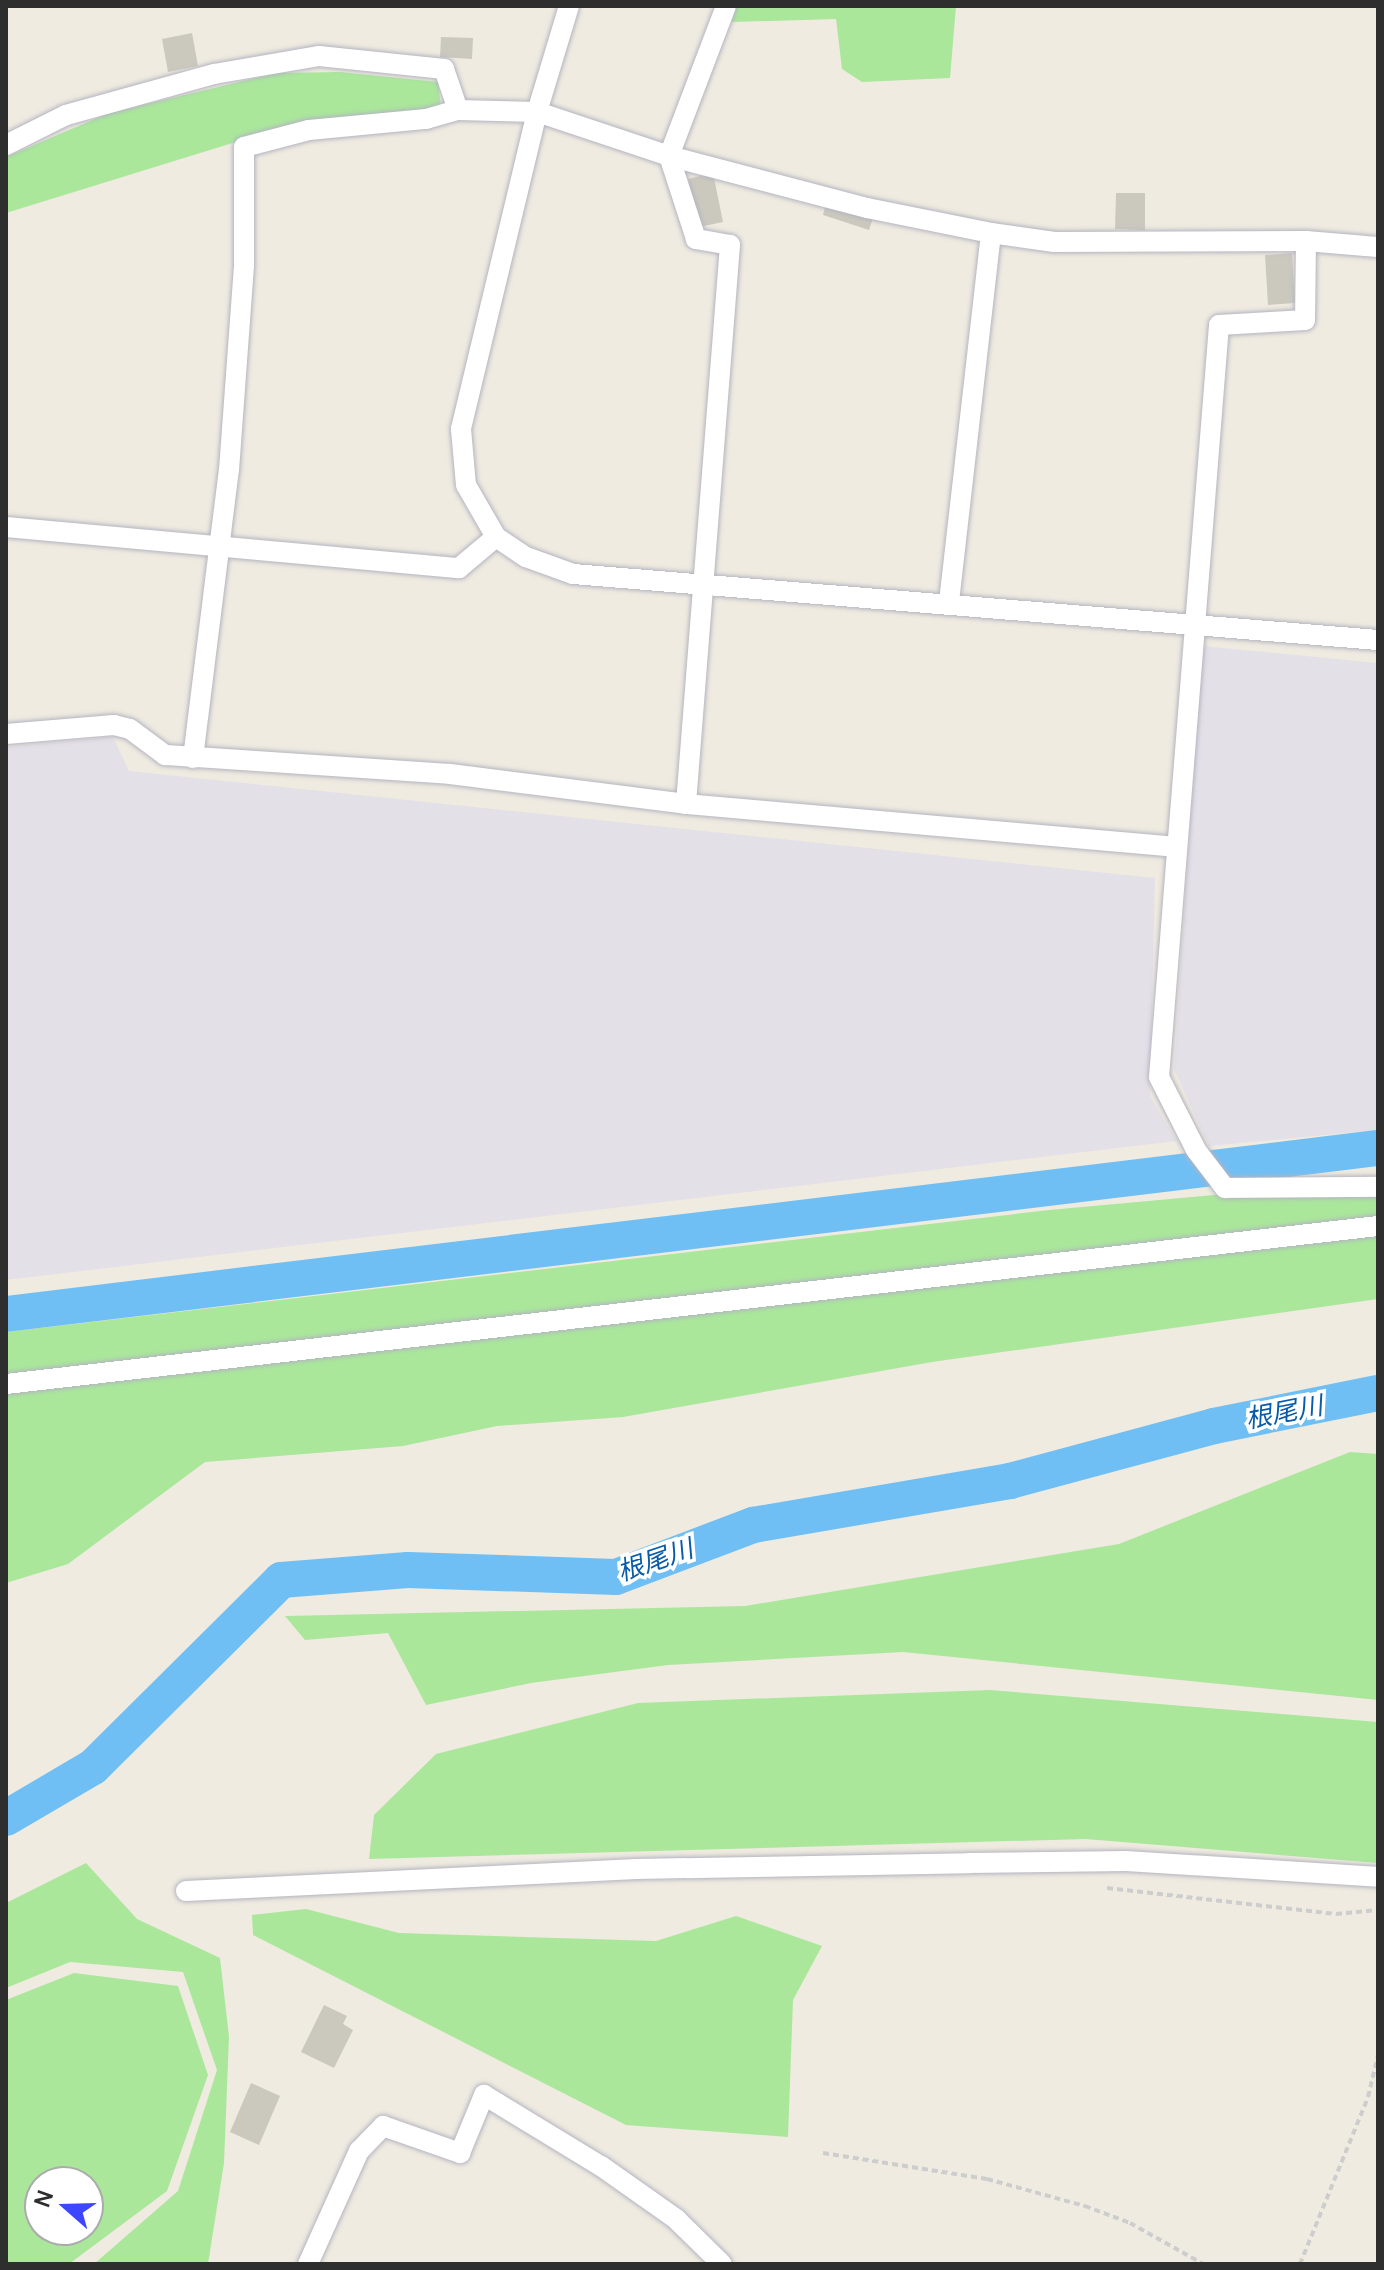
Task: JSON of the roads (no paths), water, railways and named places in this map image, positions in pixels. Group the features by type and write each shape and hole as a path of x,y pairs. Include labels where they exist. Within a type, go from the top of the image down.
{"street":[{"path":"569,6 537,112 461,429 466,485 496,537 526,557 573,574 949,602 1193,627 1378,640"},
{"path":"686,804 730,245 696,239 669,156 726,6"},
{"path":"6,145 80,111 214,74 319,56 444,69 458,110"},
{"path":"193,758 217,545 229,470 244,265 244,147 309,130 426,119 458,110 537,112 669,156 867,208 991,233 1054,242 1306,241 1378,247"},
{"path":"949,602 991,233"},
{"path":"1306,241 1305,320 1219,325 1159,1077 1196,1150 1216,1181 1225,1188 1378,1187"},
{"path":"6,527 459,568 496,537"},
{"path":"6,734 114,725 130,729 165,755 450,774 686,804 1176,847"},
{"path":"6,1384 1378,1226"},
{"path":"186,1891 636,1869 1126,1861 1378,1877"},
{"path":"308,2264 359,2151 383,2126 460,2153 484,2095 601,2166 676,2219 722,2264"}],"waterway":[{"path":"6,1314 1378,1148"},
{"name":"根尾川","path":"6,1818 93,1767 281,1580 408,1570 616,1577 753,1525 1010,1481 1214,1426 1378,1393"}]}
